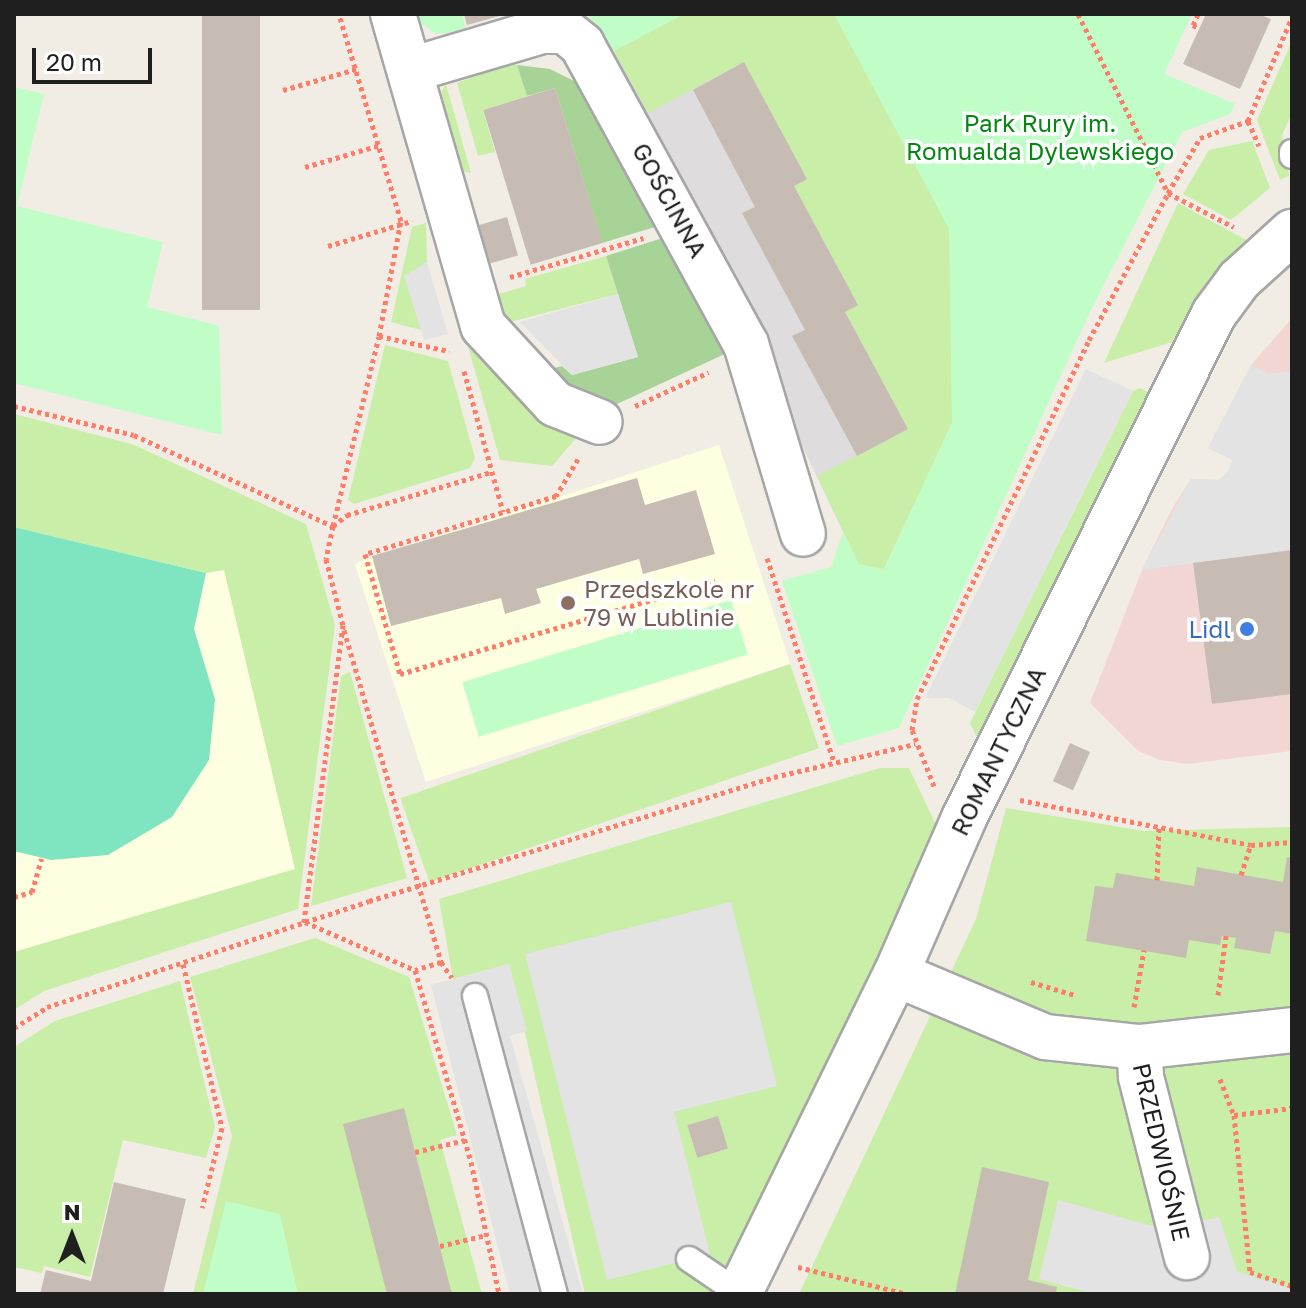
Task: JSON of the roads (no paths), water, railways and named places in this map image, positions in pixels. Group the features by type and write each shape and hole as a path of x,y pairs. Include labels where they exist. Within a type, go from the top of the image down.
{"street":[{"path":"393,14 483,326 555,404 600,422"},
{"name":"GOŚCINNA","path":"410,70 542,31 565,31 582,45 746,344 803,534"},
{"name":"ROMANTYCZNA","path":"739,1294 896,974 964,818 1214,314 1239,280 1292,232"},
{"name":"PRZEDWIOŚNIE","path":"896,974 1045,1037 1140,1023 1292,1030"},
{"name":"PRZEDWIOŚNIE","path":"1140,1023 1141,1077 1187,1257"}],"lane":[{"path":"475,996 555,1294"},
{"path":"689,1259 739,1294"}],"place":[{"name":"Przedszkole nr 79 w Lublinie","path":"568,603"},
{"name":"Lidl","path":"1247,629"}],"park label":[{"name":"Park Rury im. Romualda Dylewskiego","path":"1040,137"}]}
